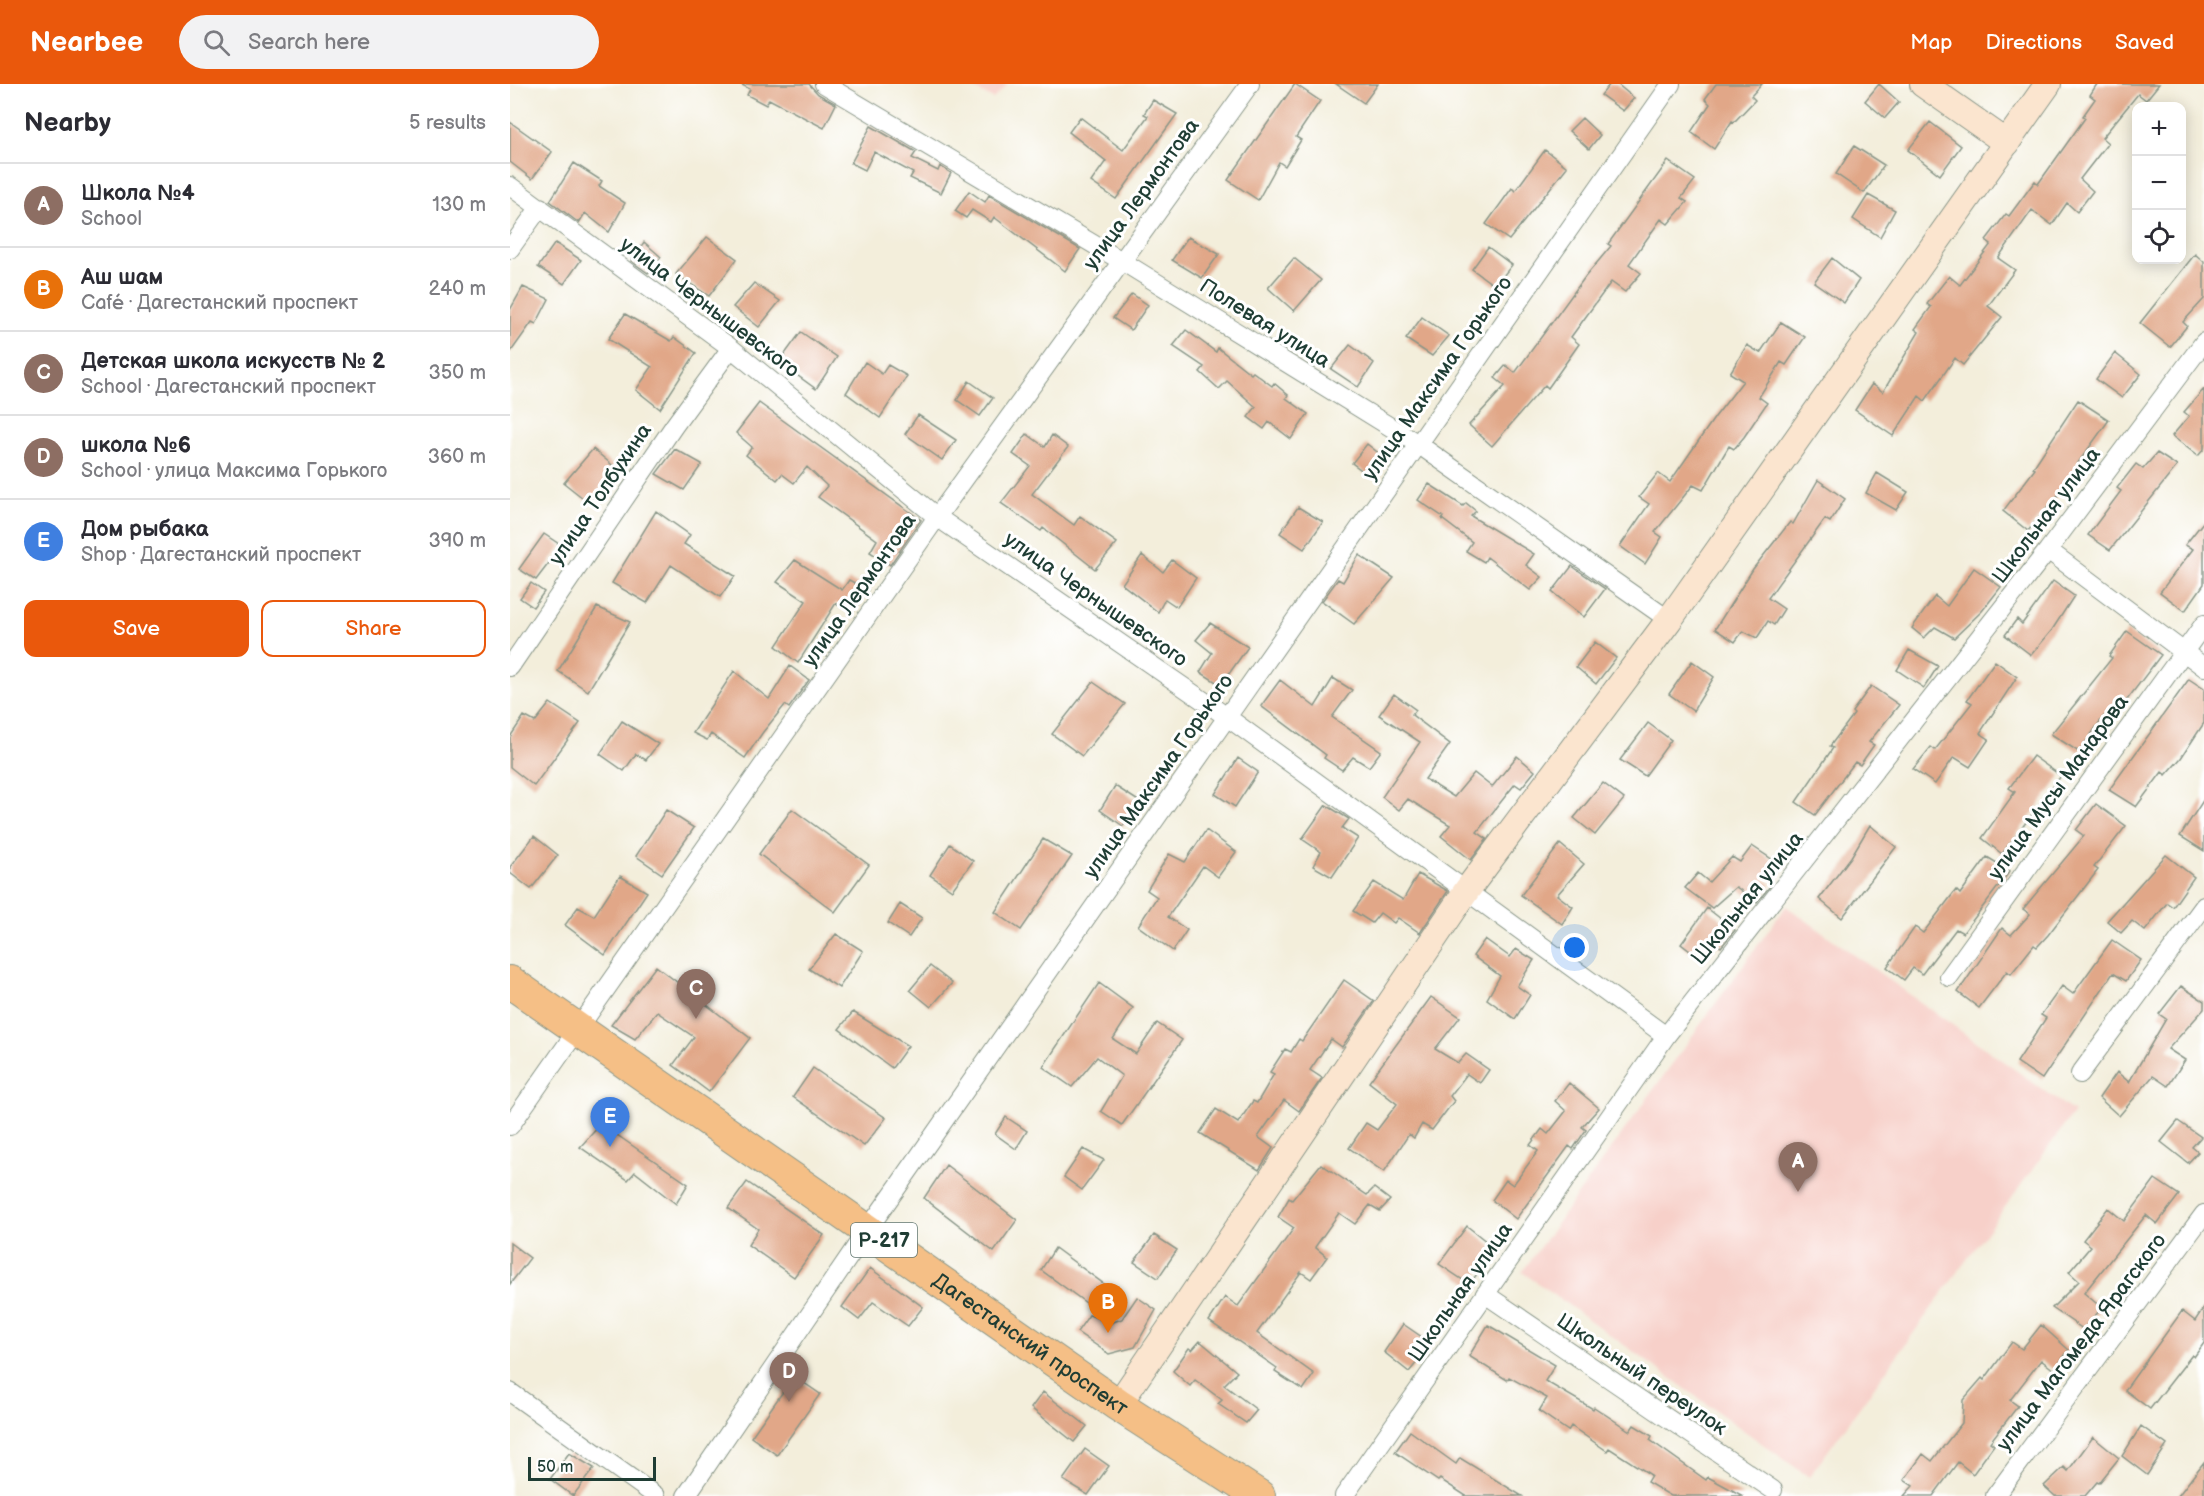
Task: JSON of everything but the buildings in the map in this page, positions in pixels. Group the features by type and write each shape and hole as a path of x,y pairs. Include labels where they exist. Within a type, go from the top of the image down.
{"highway":[{"name":"Дагестанский проспект","path":"510,982 868,1229 1118,1406 1248,1493"}],"street":[{"name":"Полевая улица","path":"824,84 1120,260 1418,444 1670,620"},
{"name":"улица Лермонтова","path":"510,1126 1120,260 1250,84"},
{"name":"улица Максима Горького","path":"686,1496 868,1229 1671,84"},
{"path":"1923,84 2007,143"},
{"path":"1118,1406 1467,890 1670,620 2048,84"},
{"name":"улица Чернышевского","path":"510,186 731,348 937,518 1227,717 1666,1036"},
{"path":"510,249 540,207"},
{"name":"Школьная улица","path":"1344,1496 1666,1036 1812,854 2048,550 2204,342"},
{"name":"улица Толбухина","path":"510,667 674,426 731,348"},
{"path":"2048,550 2204,667"},
{"name":"улица Мусы Манарова","path":"1949,977 2204,624"},
{"path":"2080,1074 2204,906"},
{"name":"улица Магомеда Ярагского","path":"1995,1496 2204,1214"},
{"name":"Школьный переулок","path":"1485,1294 1773,1490"},
{"path":"510,1392 656,1496"}],"shaded area":[{"path":"966,84 1008,84 993,99"},
{"path":"1786,906 2074,1112 1809,1477 1522,1272"}],"place":[{"name":"Детская школа искусств № 2","path":"696,1019"},
{"name":"Дом рыбака","path":"610,1147"},
{"name":"Школа №4","path":"1798,1192"},
{"name":"Аш шам","path":"1108,1333"},
{"name":"школа №6","path":"789,1402"}]}
